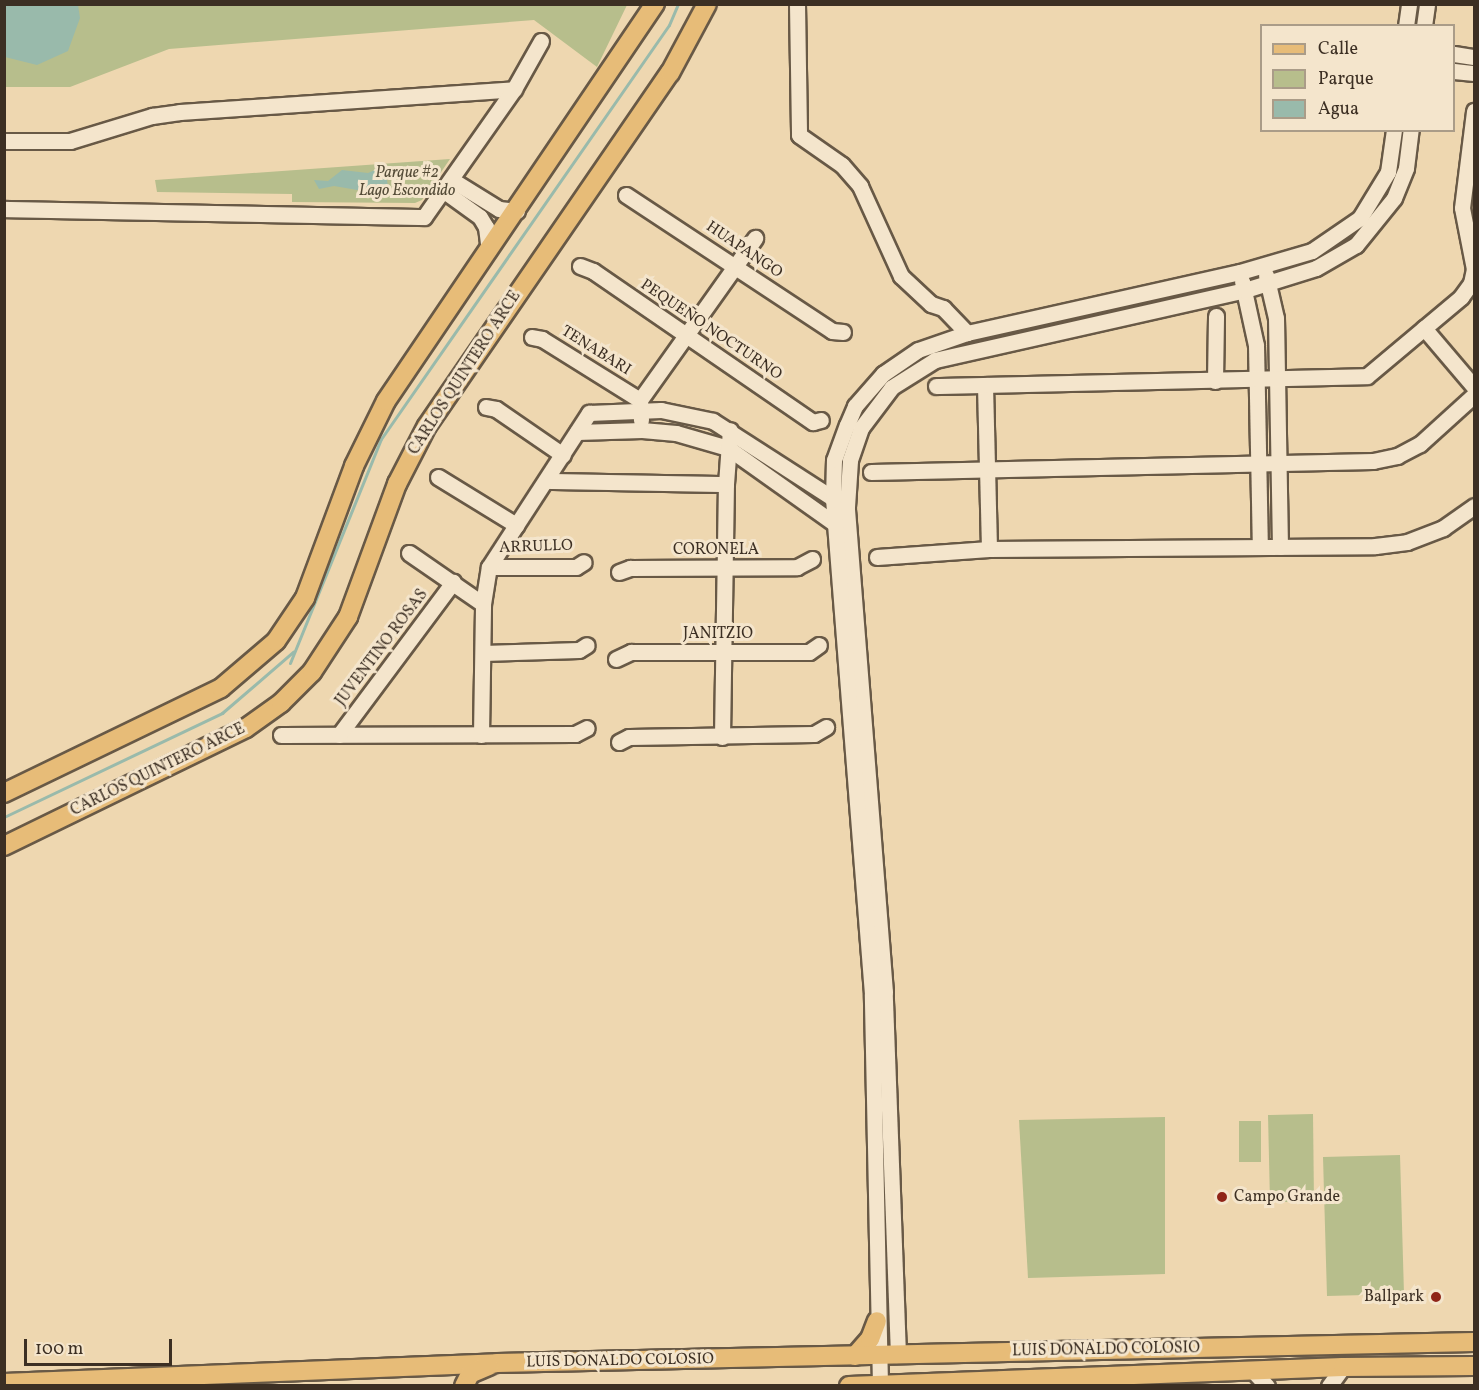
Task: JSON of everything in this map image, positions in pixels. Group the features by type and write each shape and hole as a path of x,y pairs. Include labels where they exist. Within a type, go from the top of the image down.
{"main road":[{"path":"4,793 221,688 276,641 305,598 369,433 406,372 655,4"},
{"name":"CARLOS QUINTERO ARCE","path":"4,846 246,728 281,703 312,672 348,617 397,484 427,426 670,73 707,4"},
{"path":"855,1356 870,1339 877,1321"},
{"name":"LUIS DONALDO COLOSIO","path":"4,1383 101,1382 497,1363 1474,1342"},
{"path":"1415,1366 1420,1352 1436,1344"},
{"path":"1084,1378 1088,1361 1118,1349"},
{"path":"1021,1380 1055,1365 1059,1351"},
{"path":"464,1386 476,1370 497,1363"},
{"name":"LUIS DONALDO COLOSIO","path":"849,1386 1343,1367 1474,1366"}],"street":[{"path":"797,4 799,135 842,165 854,178 872,207 901,276 931,304 943,308 967,333"},
{"path":"1406,24 1409,4"},
{"path":"1424,24 1427,4"},
{"path":"4,209 421,217 448,185 514,89 542,41"},
{"path":"1455,54 1474,57"},
{"path":"1455,71 1474,73"},
{"path":"4,141 70,141 180,112 514,89"},
{"path":"936,386 1258,381 1367,376 1461,297 1471,283 1474,269 1469,214 1474,121"},
{"path":"880,1384 889,1355 891,1170 840,503 834,460 855,406 884,374 918,350 967,333 1240,272 1312,251 1360,218 1388,172 1394,132"},
{"path":"840,503 850,460 861,429 892,387 911,372 975,348 1245,290 1316,268 1356,245 1394,198 1406,168 1411,132"},
{"path":"448,185 475,203 517,211"},
{"name":"HUAPANGO","path":"626,195 735,265 831,331 843,332"},
{"path":"475,203 486,226 489,250"},
{"path":"642,430 640,405 686,334 755,238"},
{"name":"PEQUEÑO NOCTURNO","path":"580,266 686,334 813,422 821,420"},
{"path":"1263,266 1276,318 1280,547"},
{"path":"1240,272 1252,315 1258,381 1260,547"},
{"path":"1215,381 1216,316"},
{"path":"1424,328 1474,387"},
{"name":"TENABARI","path":"532,337 542,339 640,405"},
{"path":"985,385 989,549"},
{"path":"871,472 1374,461 1397,456 1420,444 1474,396"},
{"path":"481,735 483,604 489,567 589,413 640,405 693,415 730,430 840,503"},
{"path":"486,407 496,408 563,455"},
{"path":"577,432 642,430 676,433 728,448 842,529"},
{"path":"722,737 726,484 730,430"},
{"path":"438,477 516,525"},
{"path":"546,481 726,484"},
{"path":"876,557 989,549 1376,546 1407,542 1443,528 1474,506"},
{"path":"409,553 483,604"},
{"name":"CORONELA","path":"619,572 630,568 797,567 812,559"},
{"name":"ARRULLO","path":"489,567 576,567 584,562"},
{"name":"JUVENTINO ROSAS","path":"339,735 453,582"},
{"path":"483,653 579,650 587,645"},
{"name":"JANITZIO","path":"616,659 631,651 809,652 819,645"},
{"path":"620,742 629,737 814,734 826,727"},
{"path":"281,735 575,734 587,728"},
{"path":"879,993 874,1170 877,1321 889,1355"},
{"path":"874,1170 891,1170"},
{"path":"1329,1386 1343,1367"},
{"path":"1244,1371 1267,1386"}],"green space":[{"path":"4,5 627,5 597,67 534,20 169,49 70,87 5,87"},
{"name":"Parque #2 Lago Escondido","path":"450,159 422,200 415,203 292,202 292,194 157,192 155,180"},
{"path":"1313,1114 1314,1202 1270,1202 1268,1115"},
{"path":"1165,1117 1165,1274 1028,1278 1019,1120"},
{"path":"1239,1121 1261,1121 1261,1162 1239,1162"},
{"path":"1400,1155 1404,1294 1327,1296 1323,1157"}],"water":[{"path":"5,4 78,5 80,18 68,51 37,65 5,57"},
{"path":"377,169 386,171 388,188 369,192 334,186 319,189 314,180 328,181 342,170 368,173"}],"waterway":[{"path":"290,663 381,439 669,25 678,4"},
{"path":"4,817 222,713 293,652"}],"place":[{"name":"Campo Grande","path":"1222,1197"},
{"name":"Ballpark","path":"1436,1297"}]}
